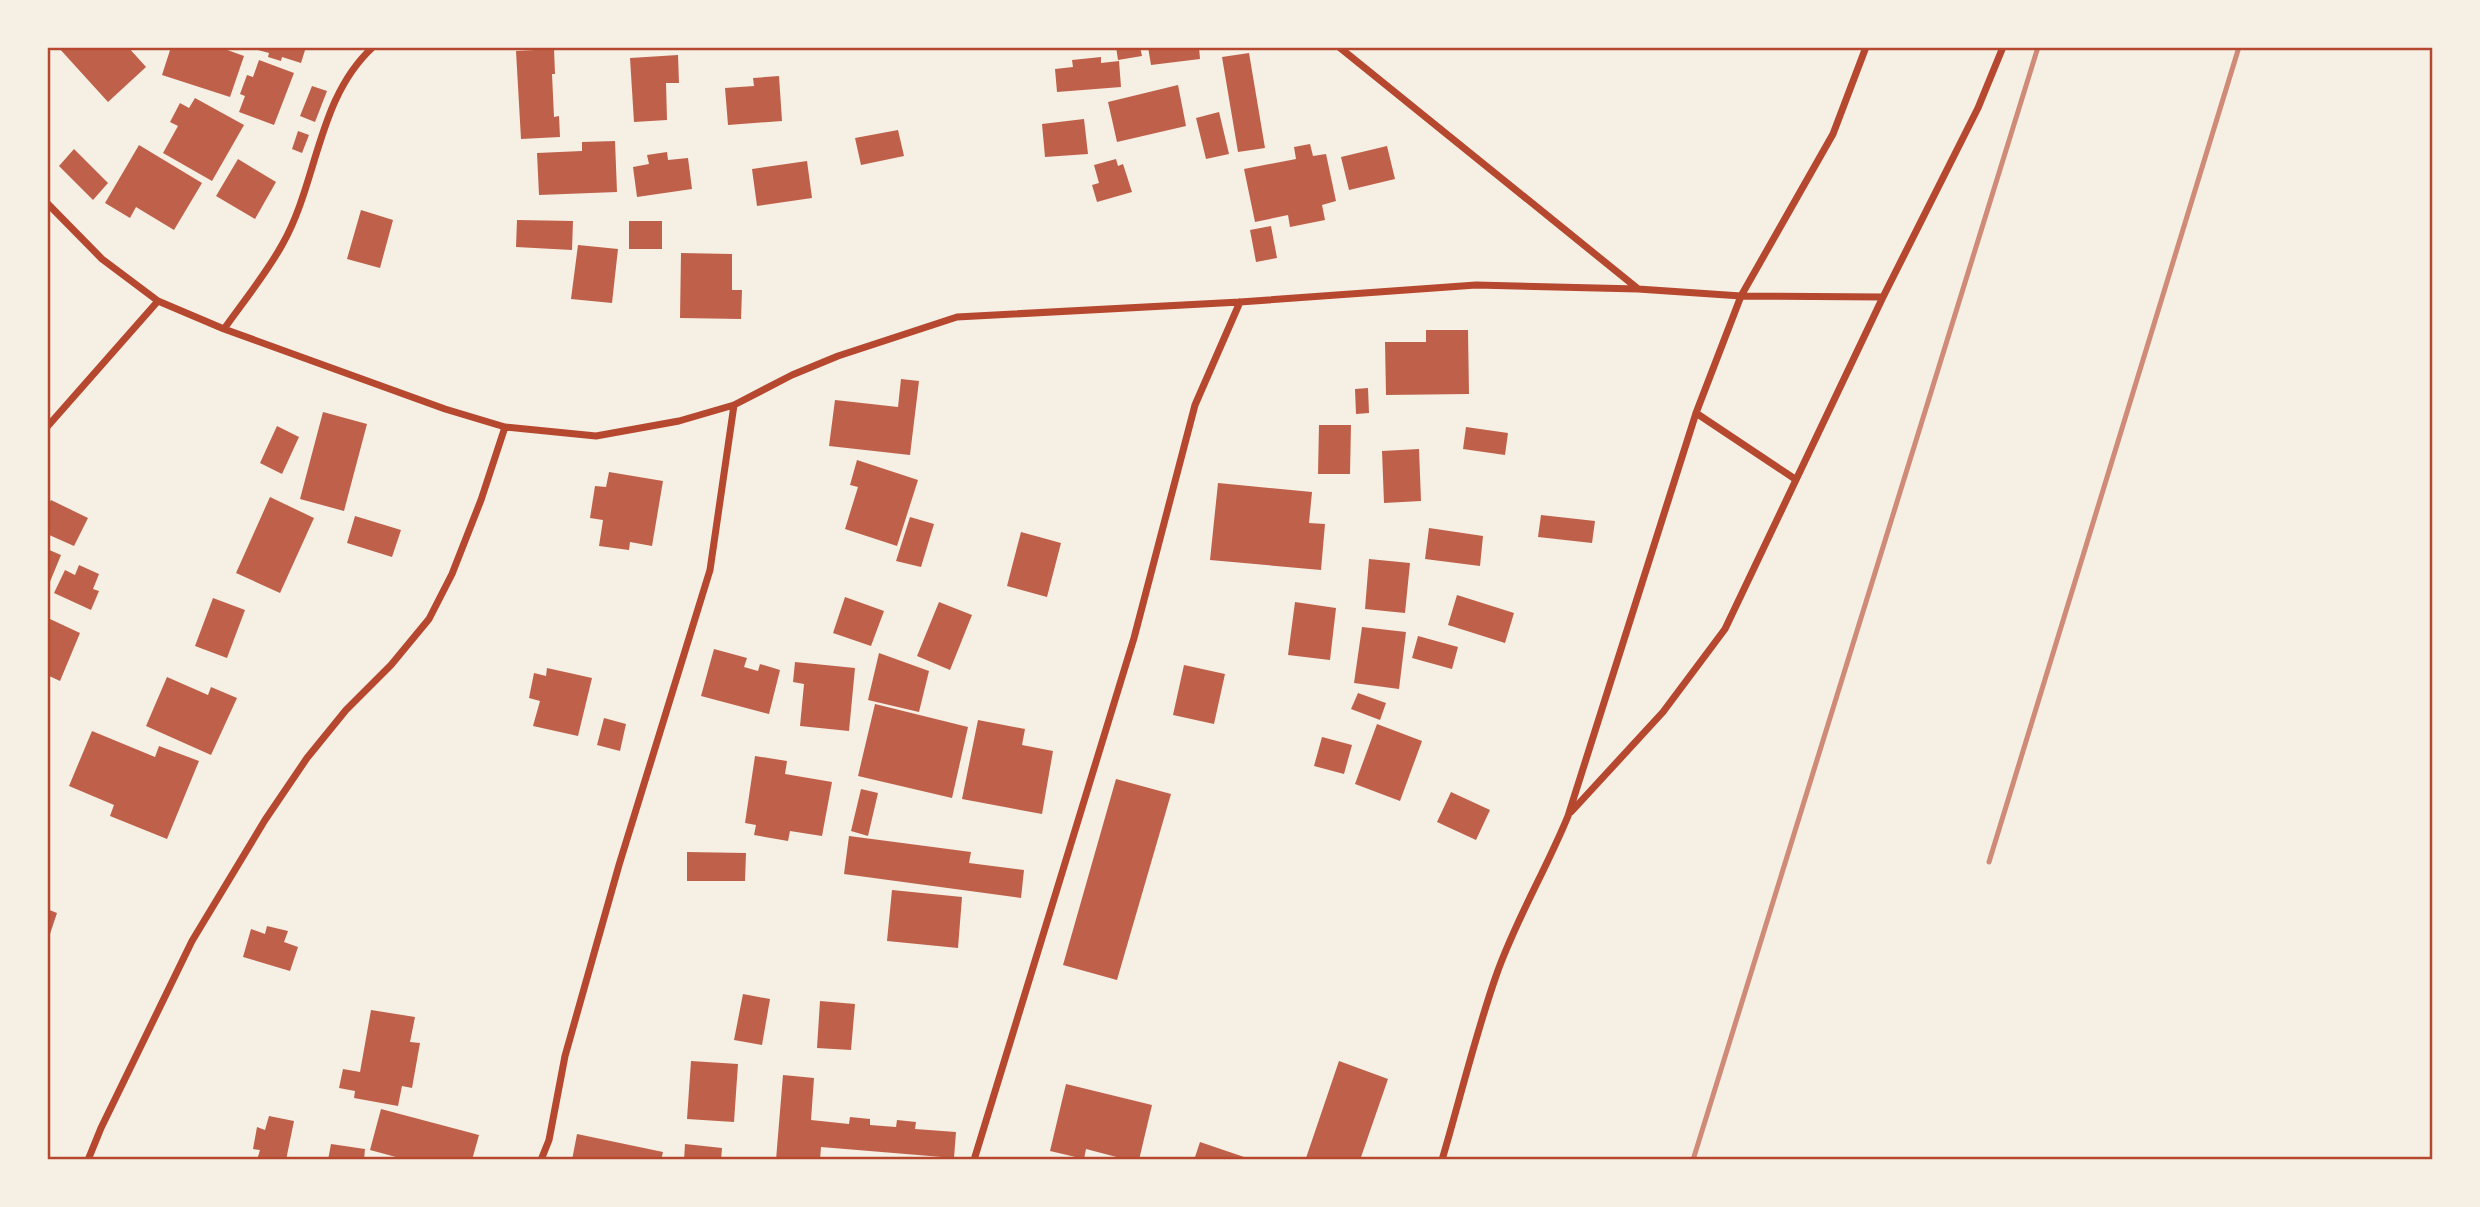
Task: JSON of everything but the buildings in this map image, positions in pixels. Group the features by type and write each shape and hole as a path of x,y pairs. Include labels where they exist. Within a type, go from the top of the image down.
{"street":[{"path":"224,329 282,245 303,199 335,99 355,63 373,47"},
{"path":"1339,47 1638,289"},
{"path":"1442,1160 1496,975 1568,816 1696,414 1741,296 1833,134 1866,47"},
{"path":"1568,816 1663,712 1725,629 1883,297 1978,108 2003,47"},
{"path":"47,203 102,259 158,301 224,329 445,410 505,426 596,436 679,421 734,405 792,375 838,356 957,317 1240,302 1476,285 1638,289 1741,296 1883,297"},
{"path":"47,427 158,301"},
{"path":"974,1160 1134,638 1195,405 1240,302"},
{"path":"541,1160 549,1140 565,1056 710,570 734,405"},
{"path":"1696,414 1795,480"},
{"path":"88,1160 192,941 265,820 307,758 346,710 391,665 429,619 452,574 481,500 505,426"}],"railway":[{"path":"1693,1160 2038,47"},
{"path":"1989,862 2239,47"}]}
